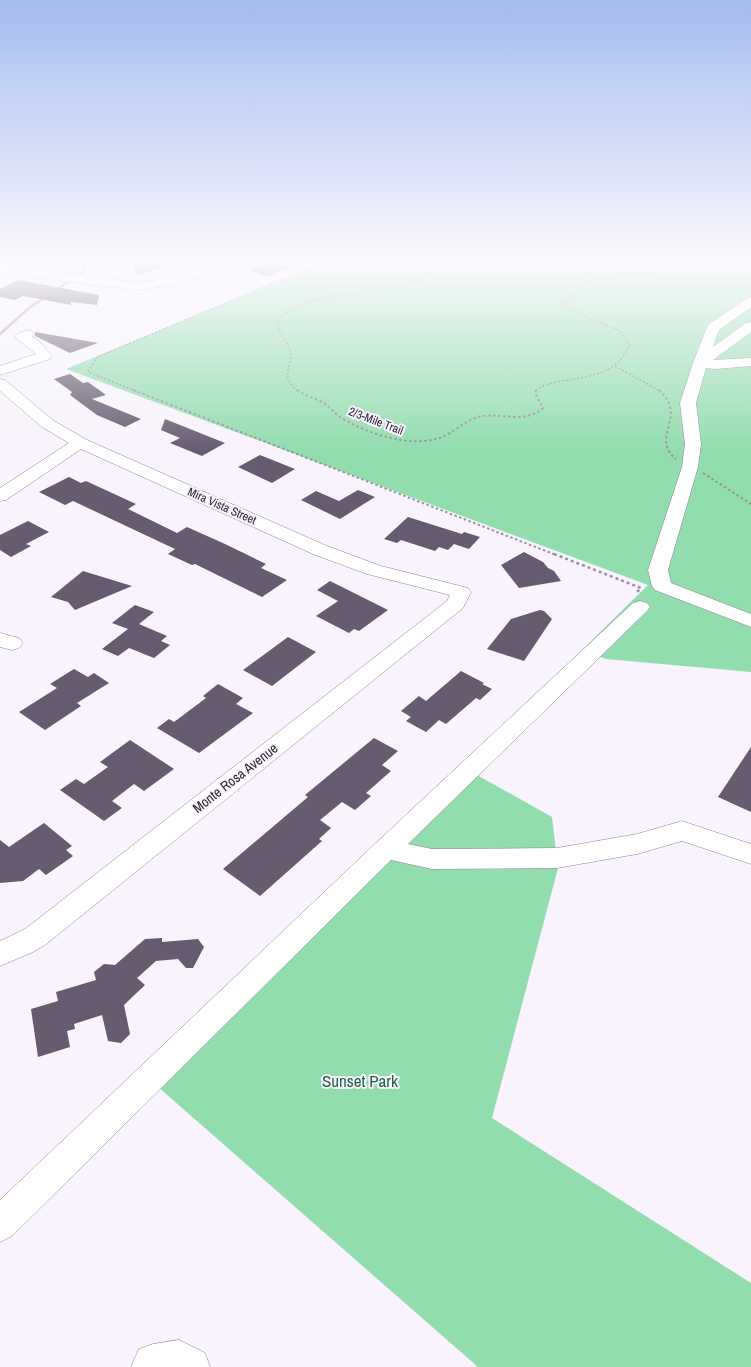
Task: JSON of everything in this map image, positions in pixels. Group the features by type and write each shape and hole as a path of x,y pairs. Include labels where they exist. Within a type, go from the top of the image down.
{"street":[{"path":"717,325 712,328 688,403 693,444 690,467 658,570 662,586 751,621"},
{"path":"700,363 751,326"},
{"path":"0,371 45,356 34,344 22,337 27,334"},
{"path":"700,363 715,365 751,362"},
{"name":"Mira Vista Street","path":"0,383 48,424 81,443 320,550 374,570 461,592"},
{"path":"0,496 81,443"},
{"name":"Monte Rosa Avenue","path":"0,954 35,937 456,604 461,592"},
{"path":"0,1224 386,848 635,602"},
{"path":"386,848 432,859 557,858 637,844 682,831 751,854"},
{"path":"150,1367 154,1363 178,1359 191,1367"}],"path":[{"path":"174,325 97,357 88,372 642,588 635,602"},
{"name":"2/3-Mile Trail","path":"278,325 279,329 291,349 292,354 286,371 291,384 302,393 326,405 343,419 398,440 407,442 427,442 444,437 471,419 481,416 525,417 536,414 543,408 535,392 536,389 548,384 603,372 615,366 628,352 630,345 620,331 606,325"}],"green space":[{"path":"173,325 751,325 751,672 606,659 582,650 648,585 66,369"},
{"name":"Sunset Park","path":"477,775 552,817 558,868 492,1118 751,1283 751,1367 478,1367 157,1086"}],"building":[{"path":"35,332 98,343 70,353 35,336"},
{"path":"70,374 83,383 88,382 106,395 92,399 141,419 125,427 97,415 70,395 72,392 54,379"},
{"path":"165,419 225,443 202,456 170,443 180,438 161,430"},
{"path":"260,455 295,469 272,483 238,467"},
{"path":"69,477 81,483 86,481 136,504 128,509 177,533 187,527 225,544 266,564 261,568 287,580 262,597 195,564 192,565 168,554 175,549 73,501 65,505 39,492"},
{"path":"358,490 375,497 340,519 301,500 316,491 339,501"},
{"path":"408,517 462,534 464,532 480,537 469,549 454,544 448,550 439,547 435,551 401,540 397,543 384,539"},
{"path":"28,521 49,532 26,544 31,546 11,557 0,550 0,535"},
{"path":"524,552 543,562 548,568 554,571 561,581 519,588 501,565"},
{"path":"83,571 132,586 75,610 68,602 51,597"},
{"path":"330,581 388,610 359,631 354,629 349,633 316,616 338,601 317,590"},
{"path":"135,605 154,612 139,624 167,636 161,641 170,645 154,658 129,648 118,656 102,649 128,629 112,623"},
{"path":"540,610 544,611 552,619 524,661 487,649 511,619"},
{"path":"288,637 316,652 272,686 243,670"},
{"path":"74,669 88,677 94,673 109,683 77,703 81,706 45,730 19,712 57,688 50,684"},
{"path":"461,671 492,689 480,700 476,698 446,724 439,720 426,732 406,721 411,717 401,711 419,696 426,701"},
{"path":"218,684 243,698 236,704 253,713 199,753 157,728 169,719 174,722 206,698 203,696"},
{"path":"374,738 398,751 382,765 391,771 366,793 371,796 355,810 342,802 320,820 331,828 319,839 322,841 260,896 223,869 308,797 305,795"},
{"path":"130,740 174,769 144,791 134,784 112,801 122,808 104,821 60,790 76,779 84,784 108,767 100,762"},
{"path":"751,747 751,812 718,797"},
{"path":"44,823 72,846 66,850 73,856 46,875 39,869 23,881 0,883 0,840 9,847"},
{"path":"162,938 162,942 198,939 204,947 193,968 186,968 178,959 156,961 137,978 145,985 124,1005 130,1034 121,1043 108,1041 102,1015 74,1024 75,1029 67,1031 70,1047 38,1057 31,1009 58,1001 56,992 96,980 94,972 104,964 115,965 145,939"}],"waterway":[{"path":"0,334 10,325"}]}
